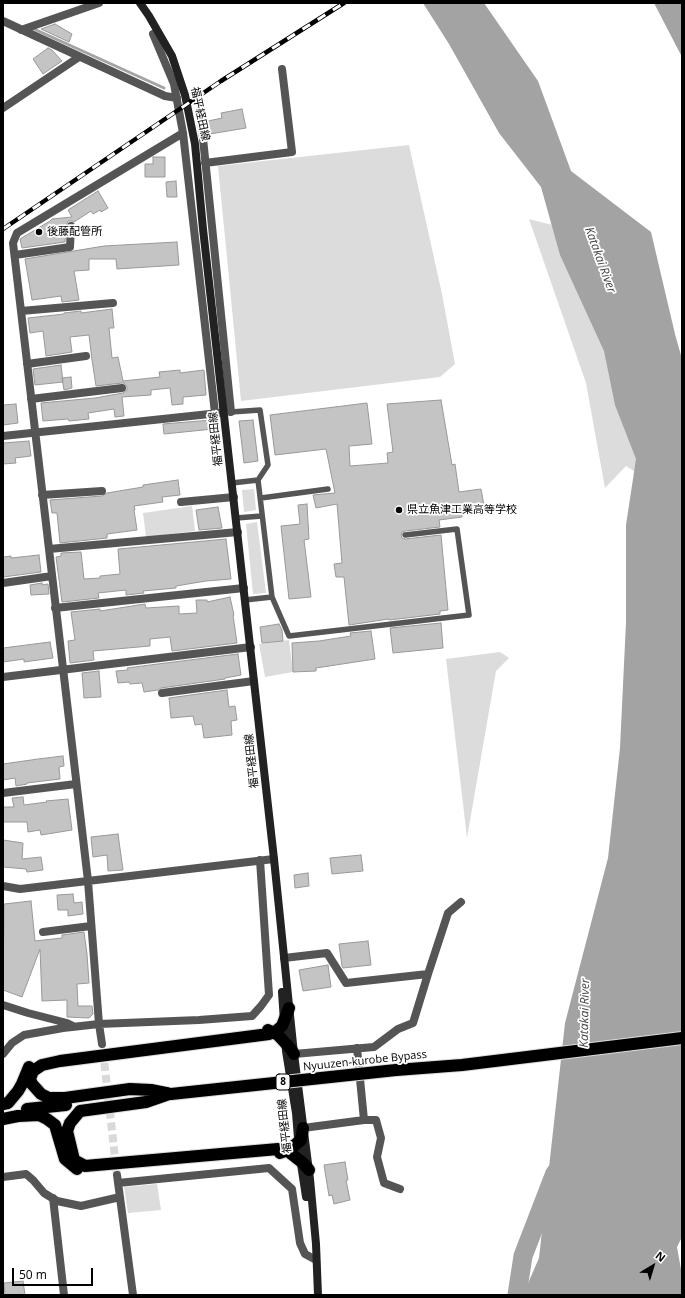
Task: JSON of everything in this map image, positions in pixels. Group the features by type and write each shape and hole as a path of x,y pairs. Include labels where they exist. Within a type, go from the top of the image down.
{"highway":[{"path":"171,1094 151,1090 130,1089 65,1098 49,1098 40,1094 30,1079 34,1071 42,1065 60,1061 260,1032 278,1021 285,1014"},
{"path":"3,1104 8,1103 18,1091 28,1068 44,1058 260,1032 273,1032 279,1029 285,1014"},
{"path":"260,1032 289,1049"},
{"path":"273,1032 278,1035 289,1049"},
{"name":"Nyuuzen-kurobe Bypass","path":"3,1113 30,1108 396,1070 462,1065 682,1038"},
{"path":"171,1094 146,1102 80,1111 70,1123 67,1131 74,1160 85,1166 281,1151 289,1152 304,1168"},
{"path":"3,1119 18,1116 39,1115 47,1119 55,1125 65,1159 75,1169 89,1170 281,1151 290,1149 301,1140 300,1128"},
{"path":"281,1151 300,1128"}],"main road":[{"name":"福平経田線","path":"140,3 172,56 185,94 195,144 203,229 228,412 232,483 284,958 285,1014 289,1049"},
{"name":"福平経田線","path":"276,885 276,931 304,1168 316,1244 318,1295"},
{"name":"福平経田線","path":"298,1142 304,1168"}],"street":[{"path":"21,30 99,3"},
{"path":"3,21 165,96 177,98"},
{"path":"153,34 174,84 183,133 215,413"},
{"path":"3,108 79,56"},
{"path":"206,164 292,152 282,69"},
{"path":"3,436 228,412 201,119"},
{"path":"102,1044 99,1024 88,881 13,243 17,234 183,133"},
{"path":"15,254 70,247 71,226"},
{"path":"21,311 113,303"},
{"path":"27,364 86,356"},
{"path":"31,399 122,388"},
{"path":"42,495 102,491"},
{"path":"181,502 234,497"},
{"path":"48,549 238,532"},
{"path":"3,583 52,576"},
{"path":"55,608 244,588"},
{"path":"3,677 251,647"},
{"path":"162,693 254,681"},
{"path":"3,793 76,784"},
{"path":"3,886 20,889 274,859"},
{"path":"3,1054 12,1043 24,1035 74,1027 99,1024 252,1016 262,1006 269,994 260,860"},
{"path":"289,1049 374,1047 398,1028 413,1023 448,913 461,902"},
{"path":"43,932 91,926"},
{"path":"284,958 327,952 346,983 428,974"},
{"path":"3,1005 67,1023 74,1027"},
{"path":"357,1048 364,1120"},
{"path":"300,1128 364,1120 376,1120 381,1138 377,1157 384,1183 400,1189"},
{"path":"133,1295 117,1179 268,1168 292,1189 300,1243 304,1254 316,1260"},
{"path":"3,1177 26,1174 44,1193 57,1201 81,1206 120,1197"},
{"path":"53,1198 64,1295"}],"lane":[{"path":"228,412 260,410 268,465 258,480 272,597 289,636 469,615 456,529 405,535"},
{"path":"232,483 258,480"},
{"path":"261,498 328,489"},
{"path":"236,518 262,516"},
{"path":"246,600 272,597"}],"shaded area":[{"path":"409,145 442,294 455,364 440,377 241,401 218,166"},
{"path":"529,219 583,233 651,482 626,466 605,488 586,383"},
{"path":"254,489 256,510 244,512 242,490"},
{"path":"192,506 195,531 146,537 143,513"},
{"path":"257,522 266,593 253,594 246,524"},
{"path":"289,640 293,672 265,677 259,644"},
{"path":"500,652 509,658 496,671 467,838 446,659"},
{"path":"157,1184 161,1210 128,1213 124,1187"}],"water":[{"path":"423,3 484,3 538,81 571,171 651,232 682,359 682,1237 677,1247 682,1275 682,1295 523,1295 539,1258 565,1023 608,858 620,748 626,622 626,525 636,459 615,405 604,351 560,255 541,187 499,133 449,44"},
{"path":"654,3 682,3 682,57"}],"building":[{"path":"55,24 72,34 69,42 41,29"},
{"path":"48,48 52,50 62,61 43,74 33,59"},
{"path":"242,109 246,128 210,134 208,121 222,118 221,113"},
{"path":"153,157 165,157 165,177 145,177 145,164 153,164"},
{"path":"176,181 177,197 167,197 166,182"},
{"path":"98,191 108,208 93,214 91,211 74,222 68,221 66,226 65,242 22,248 20,239 52,219 72,217 68,210"},
{"path":"177,242 179,265 117,269 116,259 89,259 89,270 74,271 79,300 62,302 61,296 32,300 25,259 104,246"},
{"path":"112,309 114,328 109,328 112,358 118,357 123,381 160,377 159,372 180,370 180,373 204,370 206,395 183,397 183,404 172,405 170,388 151,390 151,395 122,397 124,416 115,417 114,409 88,413 89,419 43,421 41,403 95,398 123,393 127,390 127,387 124,383 96,386 89,335 70,337 72,352 46,356 43,331 30,333 28,318 81,311 81,313"},
{"path":"61,365 63,382 35,385 33,369"},
{"path":"71,377 72,388 64,390 62,378"},
{"path":"441,400 452,465 455,464 459,492 481,489 485,511 462,515 462,517 439,520 440,527 405,531 402,532 401,535 402,538 405,539 441,535 448,610 440,611 440,614 349,625 344,577 336,577 334,564 342,563 337,504 316,508 313,495 335,493 326,449 275,455 270,415 367,403 372,444 349,446 350,466 388,463 387,453 393,452 387,404"},
{"path":"16,404 18,423 3,425 3,405"},
{"path":"212,420 213,429 164,434 163,424"},
{"path":"253,420 258,461 244,463 239,421"},
{"path":"29,441 31,456 15,458 16,463 3,464 3,443"},
{"path":"178,480 180,495 162,497 163,502 134,506 137,530 107,534 107,538 60,543 57,513 52,513 50,500 102,496 107,493 143,487 143,485"},
{"path":"307,504 309,539 304,540 311,597 289,599 281,526 300,524 298,505"},
{"path":"218,507 222,528 199,530 196,510"},
{"path":"226,539 231,579 206,581 176,586 176,588 143,591 144,593 126,595 126,590 98,593 99,598 62,602 56,557 61,556 61,553 81,552 84,579 100,578 100,576 120,574 118,549"},
{"path":"39,555 41,572 3,577 3,557 11,556 11,558"},
{"path":"42,583 42,585 48,584 49,594 31,595 30,585"},
{"path":"230,597 234,615 237,643 172,651 170,637 150,639 150,646 93,651 94,660 70,663 68,641 75,640 71,612 100,609 100,611 145,604 146,608 179,606 179,614 197,613 196,600 207,600 207,602"},
{"path":"441,623 443,648 393,653 390,628"},
{"path":"279,624 282,630 283,641 262,643 260,627"},
{"path":"371,631 375,659 316,668 316,671 293,672 292,643 319,641 351,636 350,633"},
{"path":"50,642 53,658 24,662 24,659 3,662 3,648"},
{"path":"238,654 241,675 225,679 161,688 158,690 144,692 142,683 118,683 116,671 128,670 127,668"},
{"path":"99,671 101,697 84,698 82,673"},
{"path":"227,690 229,707 235,706 237,720 231,721 232,735 204,738 202,724 195,725 193,716 171,718 169,698"},
{"path":"63,756 64,766 59,767 60,779 27,783 16,786 15,778 3,780 3,764"},
{"path":"23,797 24,805 68,799 72,830 41,835 40,830 28,832 27,822 3,822 3,807 14,807 12,798"},
{"path":"118,834 123,870 108,871 107,855 93,857 91,837"},
{"path":"3,840 23,843 22,859 41,857 43,870 27,872 26,869 3,867"},
{"path":"361,855 363,871 332,874 330,858"},
{"path":"308,873 309,886 295,888 294,875"},
{"path":"73,894 74,903 82,902 83,914 68,916 68,910 58,910 57,895"},
{"path":"31,901 35,941 62,938 62,935 84,932 89,983 77,984 78,1006 92,1006 93,1014 89,1018 67,1017 67,1000 42,1001 40,949 22,997 3,990 4,904"},
{"path":"368,941 371,965 343,968 339,944"},
{"path":"328,965 331,987 303,991 299,970"},
{"path":"345,1162 348,1180 346,1180 350,1200 334,1204 332,1195 329,1196 324,1165"},
{"path":"23,1281 25,1295 5,1295 4,1283"}],"waterway":[{"path":"34,29 164,88"},
{"name":"Katakai River","path":"517,1295 523,1256 555,1173"}],"tunnel":[{"path":"103,1051 117,1175"}],"railway":[{"path":"3,229 221,81 344,3"}],"place":[{"name":"後藤配管所","path":"39,232"},
{"name":"県立魚津工業高等学校","path":"399,510"}]}
